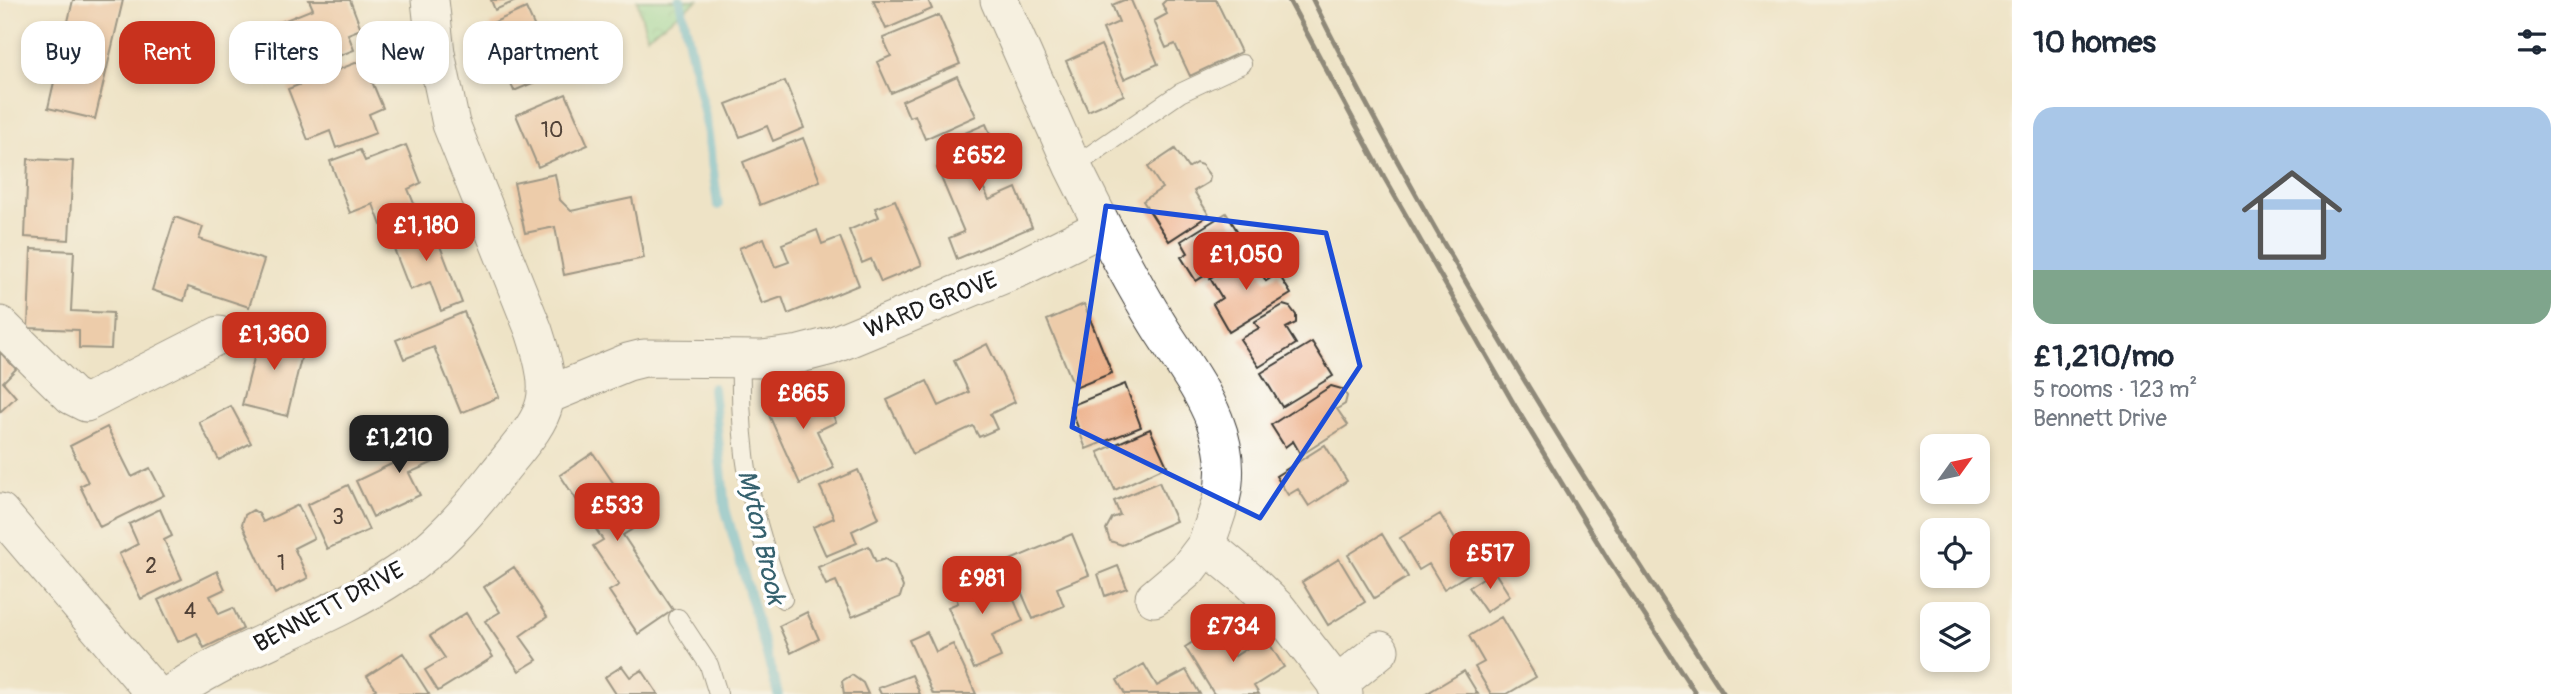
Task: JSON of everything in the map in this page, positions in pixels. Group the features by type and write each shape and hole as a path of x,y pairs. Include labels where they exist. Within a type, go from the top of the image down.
{"street":[{"path":"430,0 436,53 451,124 534,331 544,362 548,395"},
{"path":"999,0 1102,227 1163,332 1200,388 1214,417 1224,459 1224,479 1221,499 1206,545 1187,570 1154,598"},
{"name":"WARD GROVE","path":"548,395 644,358 741,360 800,354 831,346 1020,268 1102,227"},
{"path":"0,325 72,396 86,403 219,335"},
{"name":"BENNETT DRIVE","path":"171,694 223,662 396,575 422,555 440,540 485,490 532,430 541,416 548,395"},
{"path":"0,512 155,694"},
{"path":"1206,545 1278,609 1340,690 1380,650"}],"lane":[{"path":"1073,167 1180,93 1242,64"},
{"path":"741,360 740,417 744,463 753,509 770,567 783,599"},
{"path":"678,618 709,665 718,694"}],"highlighted area":[{"path":"1106,206 1326,233 1360,366 1260,518 1072,427"}],"green space":[{"path":"637,0 698,0 647,36"}],"building":[{"path":"73,0 123,0 105,76 105,21 68,21"},
{"path":"309,0 350,0 358,21 356,31 348,34 354,50 342,55 342,21 283,21 313,9"},
{"path":"491,0 518,0 495,10"},
{"path":"873,0 928,0 932,9 886,29"},
{"path":"1131,0 1158,64 1124,79 1103,29 1119,22 1112,5"},
{"path":"1166,0 1216,0 1241,52 1190,76 1175,44 1166,48 1154,21 1167,14 1162,4"},
{"path":"526,8 532,21 497,21"},
{"path":"939,15 960,64 891,93 877,62 891,56 883,38"},
{"path":"1101,45 1124,95 1088,111 1066,61"},
{"path":"356,63 356,84 373,84 383,108 369,114 376,133 336,148 330,131 308,140 288,89 301,84 342,84 342,68"},
{"path":"957,76 976,116 925,139 915,115 909,117 902,101"},
{"path":"785,81 804,128 773,141 767,126 740,137 726,104"},
{"path":"54,84 103,84 95,119 48,108"},
{"path":"511,84 530,84 514,91"},
{"path":"566,94 588,145 538,167 516,115"},
{"path":"986,124 1006,172 981,182 989,200 1016,188 1032,227 957,259 949,238 964,232 937,168 949,163 941,143"},
{"path":"803,138 820,181 760,205 743,162"},
{"path":"406,145 421,183 408,189 417,211 381,225 373,204 350,213 330,161 360,150 365,161"},
{"path":"1175,149 1188,168 1196,163 1202,165 1210,176 1209,182 1194,191 1209,215 1169,241 1143,201 1162,188 1148,167"},
{"path":"28,159 73,161 69,240 25,237"},
{"path":"555,174 560,200 571,211 632,198 644,258 564,275 555,227 525,233 514,183"},
{"path":"895,200 922,265 881,282 871,259 862,263 849,230 879,217 875,208"},
{"path":"1226,213 1248,248 1196,281 1181,257 1188,253 1181,241"},
{"path":"175,217 203,227 199,239 264,260 249,307 188,287 184,301 152,290"},
{"path":"430,220 462,303 441,311 430,282 410,290 389,236"},
{"path":"817,230 822,244 840,237 859,285 788,314 782,297 762,304 739,248 764,238 775,267 789,262 782,244"},
{"path":"31,249 74,251 71,311 113,313 111,349 79,348 79,330 28,328"},
{"path":"1250,254 1266,281 1278,273 1291,294 1229,332 1213,304 1222,298 1210,278"},
{"path":"1084,304 1112,373 1075,388 1047,320"},
{"path":"1283,305 1290,307 1296,315 1296,323 1286,328 1296,344 1259,367 1240,339 1259,328 1254,322"},
{"path":"464,312 499,397 461,413 434,347 404,359 396,340"},
{"path":"262,327 306,338 287,416 242,405"},
{"path":"1312,342 1333,376 1282,407 1261,373"},
{"path":"987,344 1015,402 990,414 997,429 979,437 973,426 913,454 887,400 927,381 939,406 969,392 954,361"},
{"path":"0,352 16,369 3,382 16,397 0,412"},
{"path":"1125,384 1141,427 1086,449 1070,406"},
{"path":"1331,386 1342,389 1347,396 1345,404 1337,409 1348,425 1301,455 1293,441 1285,447 1271,425"},
{"path":"802,387 808,399 823,392 836,422 817,431 834,468 800,484 764,404"},
{"path":"231,406 251,443 219,460 199,422"},
{"path":"107,427 132,477 150,468 164,495 100,527 80,486 88,482 70,446"},
{"path":"430,429 443,458 409,473 420,495 373,517 356,481 402,459 395,445"},
{"path":"1150,429 1167,466 1115,490 1098,452"},
{"path":"1325,445 1347,481 1309,506 1298,489 1288,495 1276,476"},
{"path":"593,453 641,524 623,535 673,610 638,634 609,591 619,585 593,546 603,540 560,475"},
{"path":"858,470 879,518 852,531 857,543 826,556 813,527 834,518 820,487"},
{"path":"1159,482 1176,521 1122,545 1110,541 1106,529 1112,518 1120,515 1114,501"},
{"path":"348,485 369,530 327,549 307,505"},
{"path":"298,505 314,538 294,548 308,578 275,594 242,524 245,515 253,510 263,522"},
{"path":"160,509 172,536 164,540 182,579 141,599 119,554 138,544 129,524"},
{"path":"1440,514 1474,571 1444,589 1429,564 1419,570 1400,538"},
{"path":"1072,534 1089,575 1057,588 1064,606 1033,619 1008,561"},
{"path":"1382,534 1408,577 1374,598 1348,555"},
{"path":"869,546 876,562 885,559 894,565 903,587 900,597 852,617 836,581 826,585 818,567"},
{"path":"1339,559 1365,602 1328,625 1302,582"},
{"path":"1118,566 1127,588 1105,596 1098,574"},
{"path":"514,567 547,617 520,636 537,660 519,671 485,621 500,612 484,587"},
{"path":"962,568 972,573 981,592 1006,581 1023,621 992,635 1001,657 974,669 948,607 958,603 951,585 952,574"},
{"path":"217,571 225,589 210,596 219,614 233,608 243,629 204,648 197,633 178,642 158,600"},
{"path":"1494,571 1510,596 1486,612 1469,587"},
{"path":"807,612 819,639 791,653 779,626"},
{"path":"466,613 493,657 438,691 425,670 445,658 430,636"},
{"path":"1501,617 1536,677 1507,694 1491,694 1475,667 1484,662 1469,636"},
{"path":"1217,627 1235,656 1265,637 1284,667 1254,686 1259,694 1214,694 1185,647"},
{"path":"927,632 936,652 953,644 976,694 933,694 909,640"},
{"path":"403,653 429,694 368,694 376,689 367,676"},
{"path":"1144,664 1157,686 1186,670 1200,694 1125,694 1117,680"},
{"path":"622,666 630,677 642,670 658,694 616,694 605,677"},
{"path":"1464,671 1478,694 1426,694"},
{"path":"852,675 863,683 868,694 844,694 842,681"},
{"path":"912,675 920,694 881,694 878,688"}],"waterway":[{"name":"Myton Brook","path":"680,0 706,121 718,205"},
{"name":"Myton Brook","path":"713,388 725,508 778,694"}],"railway":[{"path":"1289,0 1384,177 1515,406 1607,558 1696,694"},
{"path":"1313,0 1407,178 1508,353 1614,525 1724,694"}]}
